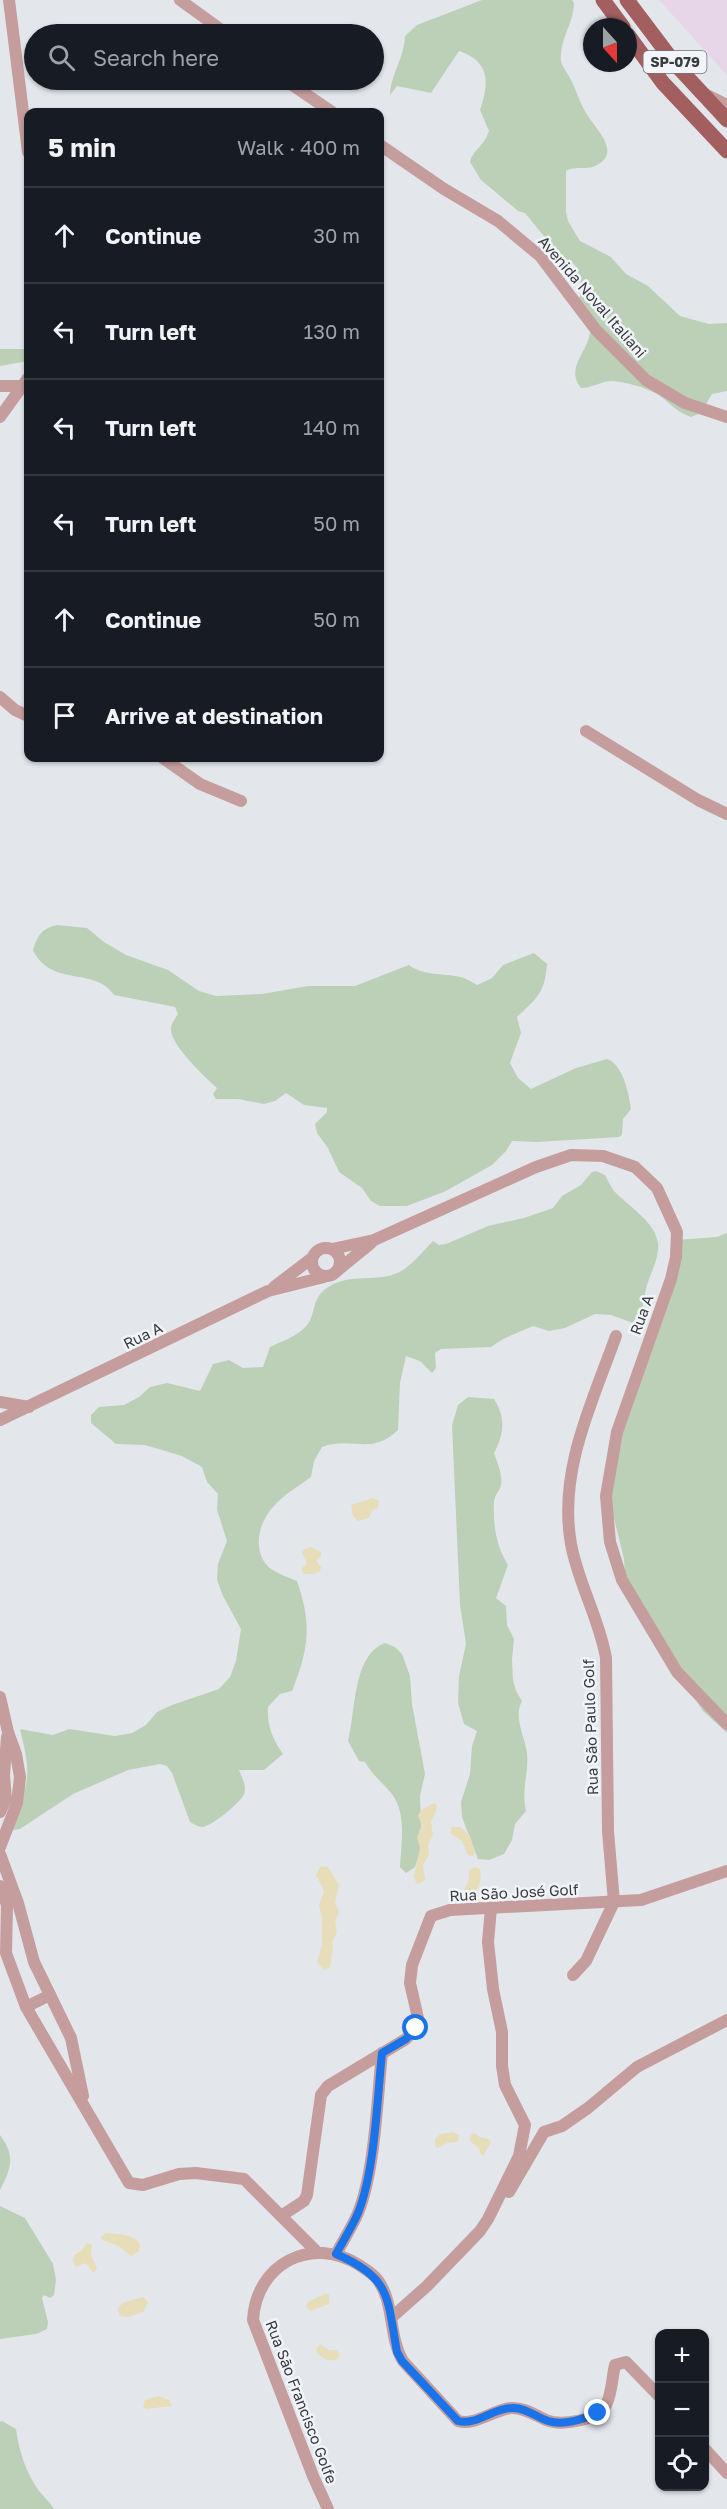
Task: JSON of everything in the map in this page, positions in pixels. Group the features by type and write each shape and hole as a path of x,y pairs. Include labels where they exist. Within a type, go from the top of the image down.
{"main road":[{"path":"603,0 616,18"},
{"name":"SP-079","path":"627,0 698,90 727,120"},
{"name":"SP-079","path":"637,47 663,83 727,152"}],"street":[{"path":"9,0 24,120"},
{"path":"180,0 213,24"},
{"path":"300,90 326,108"},
{"path":"698,90 727,105"},
{"name":"Avenida Noval Italiani","path":"384,148 444,189 498,221 540,256 596,330 646,380 685,403 727,417"},
{"path":"0,386 24,382"},
{"path":"0,417 24,385"},
{"path":"0,697 15,710 24,714"},
{"path":"586,731 698,800 727,814"},
{"path":"169,762 200,784 242,801"},
{"name":"Rua A","path":"268,1292 312,1258 318,1250 374,1240 536,1167 571,1155 603,1156 635,1167 657,1188 677,1232 676,1257 671,1279 617,1432 606,1496 610,1542 622,1580 677,1671 727,1724"},
{"name":"Rua A","path":"0,1420 268,1292 338,1271 374,1240"},
{"path":"332,1249 339,1256 338,1271"},
{"path":"312,1258 312,1268 319,1275 324,1276"},
{"name":"Rua São Paulo Golf","path":"614,1902 608,1831 606,1658 602,1635 571,1545 568,1509 574,1452 616,1336"},
{"path":"0,1402 30,1407"},
{"path":"0,1697 20,1777 17,1803 0,1847"},
{"path":"0,1812 6,1799 4,1775 8,1732"},
{"path":"0,1854 18,1903 34,1962 71,2038 84,2102"},
{"name":"Rua São José Golf","path":"385,2052 406,2039 416,2028 418,2018 410,1983 412,1965 430,1916 450,1910 641,1900 727,1871"},
{"path":"0,1886 7,1905 6,1953 26,2007 84,2102 129,2183 142,2185 179,2174 196,2173 244,2179 317,2252"},
{"path":"573,1975 586,1961 614,1902"},
{"path":"489,2219 519,2156 525,2125 506,2085 502,2066 502,2032 493,1989 488,1942 491,1908"},
{"path":"26,2007 50,1995"},
{"path":"525,2125 544,2132 562,2126 588,2108 637,2067 727,2020"},
{"path":"281,2216 304,2201 307,2194 317,2110 321,2095 328,2086 385,2052"},
{"path":"336,2254 358,2212 366,2183 385,2052"},
{"path":"391,2318 427,2286 500,2207 544,2132"},
{"name":"Rua São Francisco Golfe","path":"328,2509 253,2320 254,2302 274,2272 288,2260 303,2254 317,2252 336,2254 352,2261 376,2278 384,2290 397,2352 402,2361 458,2421 465,2423 513,2407 549,2421 564,2422 583,2419 598,2413 605,2406 615,2365 621,2362 626,2362 655,2392"},
{"path":"709,2453 727,2474"}],"shaded area":[{"path":"659,0 727,0 727,75"}],"green space":[{"path":"482,0 572,0 574,3 572,18 562,46 561,61 585,111 604,139 607,153 604,159 593,167 573,168 566,171 568,221 580,241 611,257 626,274 648,286 680,316 709,324 727,323 727,391 712,394 701,413 691,417 680,412 657,394 623,382 608,381 581,388 575,374 576,367 588,340 590,327 586,309 576,302 580,296 580,280 575,265 561,257 525,213 518,211 481,180 470,162 489,131 480,110 485,91 485,74 477,61 459,51 431,93 397,86 390,95 405,36 417,25"},
{"path":"0,349 24,349 24,362 0,366"},
{"path":"57,925 87,928 104,942 126,955 168,970 199,991 216,996 262,994 308,986 355,986 409,965 427,973 454,976 477,985 492,978 503,965 534,953 547,964 546,974 539,994 517,1017 521,1033 510,1063 518,1078 531,1089 576,1068 607,1059 613,1062 621,1073 631,1109 623,1119 622,1135 619,1137 537,1142 512,1141 492,1165 446,1191 407,1206 380,1206 371,1201 362,1188 339,1172 328,1148 317,1133 315,1124 327,1112 327,1108 304,1105 286,1093 275,1101 264,1104 238,1099 216,1099 213,1094 217,1088 175,1042 171,1027 178,1014 175,1007 114,995 106,986 96,981 62,973 41,962 33,950 37,940 47,928"},
{"path":"596,1171 605,1175 614,1191 647,1222 656,1236 657,1255 642,1310 637,1319 633,1323 611,1315 595,1314 565,1328 549,1331 533,1326 491,1347 441,1349 435,1353 436,1368 432,1373 420,1361 406,1356 400,1383 398,1430 379,1442 343,1443 322,1447 314,1461 311,1477 282,1498 264,1520 259,1538 261,1555 271,1569 297,1581 305,1610 305,1649 292,1691 280,1694 268,1707 271,1732 283,1754 264,1770 239,1770 245,1788 242,1798 207,1826 198,1826 190,1822 172,1773 167,1766 160,1764 128,1770 73,1794 20,1829 8,1828 27,1781 26,1758 20,1729 53,1735 69,1729 115,1736 132,1733 146,1725 157,1712 219,1689 230,1677 236,1661 241,1629 217,1580 218,1564 227,1541 217,1510 218,1494 207,1482 202,1467 182,1456 145,1445 116,1444 91,1423 91,1415 99,1407 124,1405 139,1397 150,1387 167,1383 200,1391 213,1364 229,1360 243,1368 263,1367 270,1347 294,1336 304,1328 311,1318 318,1297 334,1284 394,1274 411,1264 433,1241 439,1245 446,1244 488,1226 524,1218 553,1208 562,1196 581,1185 592,1172"},
{"path":"727,1233 727,1733 703,1711 684,1683 625,1574 610,1487 611,1465 666,1303 676,1240 717,1237"},
{"path":"468,1397 494,1399 502,1419 502,1433 494,1453 501,1481 494,1500 494,1519 498,1543 508,1565 496,1598 506,1606 507,1625 514,1639 513,1680 522,1701 519,1720 527,1753 524,1795 526,1811 515,1824 512,1840 504,1854 489,1860 478,1859 462,1817 461,1802 470,1774 472,1746 477,1731 464,1724 458,1703 459,1676 466,1644 460,1605 452,1425 458,1405"},
{"path":"385,1643 395,1647 402,1654 410,1676 412,1704 425,1774 420,1796 422,1847 415,1867 406,1873 400,1867 402,1829 397,1802 365,1762 359,1761 348,1741 361,1672 366,1659"},
{"path":"0,2135 8,2150 10,2162 0,2190"},
{"path":"0,2206 25,2218 53,2264 56,2280 54,2295 50,2298 44,2295 42,2298 48,2322 47,2329 36,2334 0,2339"},
{"path":"0,2422 16,2429 21,2454 30,2477 54,2509 0,2509"}],"sand":[{"path":"373,1498 379,1501 378,1507 372,1511 369,1518 358,1521 353,1516 351,1505"},
{"path":"311,1547 321,1552 321,1556 316,1561 321,1567 320,1571 314,1574 303,1574 302,1568 307,1564 302,1552"},
{"path":"434,1803 437,1805 431,1821 433,1835 428,1845 429,1855 423,1865 425,1880 419,1884 416,1883 414,1876 420,1848 417,1837 422,1825 418,1816 421,1810"},
{"path":"452,1827 460,1827 470,1836 475,1853 473,1856 468,1855 462,1841 450,1833"},
{"path":"321,1866 328,1867 339,1885 335,1902 339,1912 335,1922 337,1932 332,1942 330,1967 324,1970 317,1962 322,1946 322,1918 319,1905 324,1891 316,1875"},
{"path":"474,1867 480,1869 480,1882 474,1893 466,1897 463,1894 469,1880 469,1871"},
{"path":"453,2132 459,2135 458,2142 447,2143 438,2148 435,2146 435,2139 440,2134"},
{"path":"474,2133 491,2142 484,2155 481,2155 479,2148 470,2141 471,2134"},
{"path":"106,2233 134,2238 140,2244 139,2251 131,2256 119,2246 102,2240 101,2237"},
{"path":"87,2243 92,2245 91,2256 97,2268 94,2273 85,2263 76,2267 73,2261 74,2255 80,2252"},
{"path":"329,2294 329,2304 310,2311 306,2305 308,2302"},
{"path":"143,2297 148,2302 143,2312 128,2317 120,2316 118,2309 122,2303"},
{"path":"320,2344 328,2350 338,2350 339,2357 333,2360 323,2358 316,2350"},
{"path":"158,2396 169,2400 172,2406 146,2409 143,2407 145,2400"}],"route":[{"path":"416,2028 406,2039 382,2053 366,2183 358,2212 336,2254 352,2261 376,2278 384,2290 397,2352 402,2361 458,2421 465,2423 513,2407 549,2421 564,2422 583,2419 598,2413"}]}
